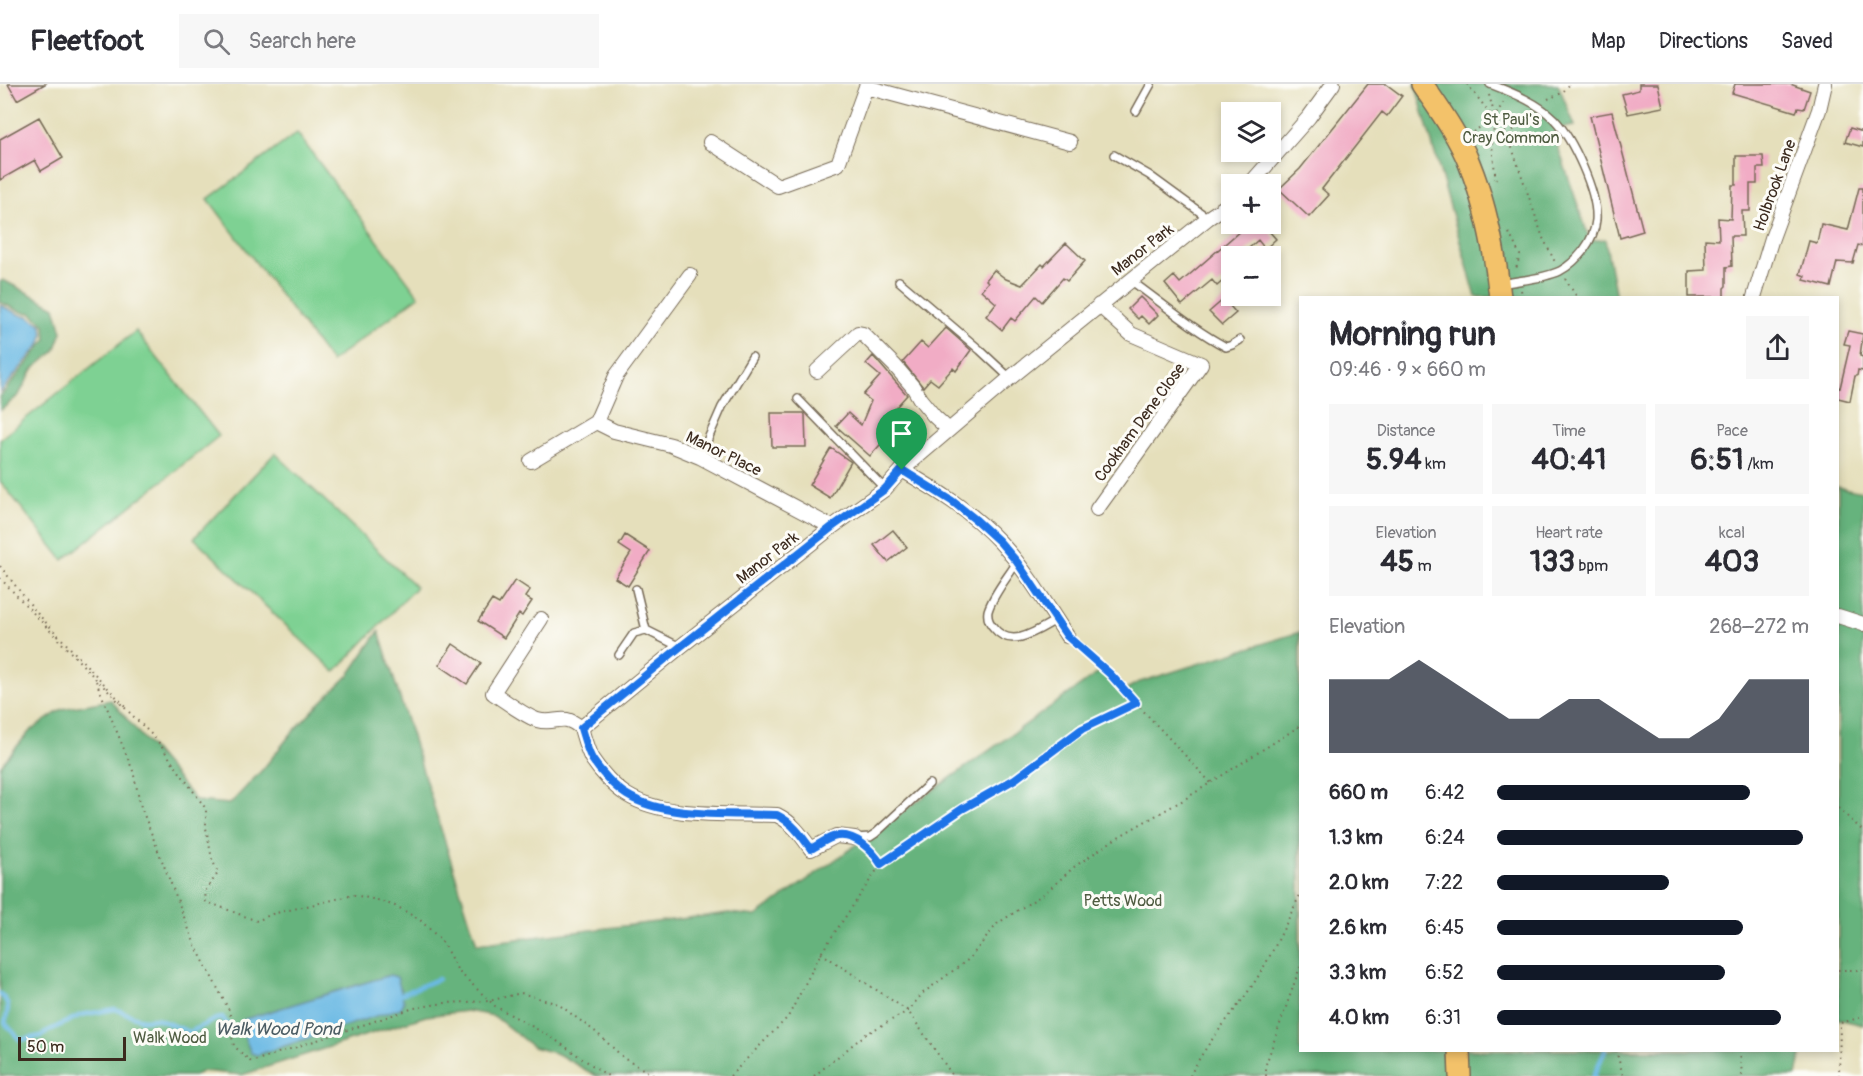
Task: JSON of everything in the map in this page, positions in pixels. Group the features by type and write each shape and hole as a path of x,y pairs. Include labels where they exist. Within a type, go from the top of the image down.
{"main road":[{"path":"1422,84 1444,115 1469,161 1506,287"},
{"path":"1459,1052 1460,1076"}],"street":[{"path":"1259,174 1309,117 1334,84"},
{"name":"Holbrook Lane","path":"1754,296 1772,238 1819,110 1825,84"},
{"path":"710,141 778,186 838,164 867,86 1070,142"},
{"name":"Manor Park","path":"581,728 832,527 885,489 902,470 1010,378 1221,209"},
{"path":"531,461 596,422 616,376 690,275"},
{"name":"Cookham Dene Close","path":"1097,509 1201,364 1131,334 1099,305"},
{"path":"817,371 858,333 863,334 895,366 934,416 949,430"},
{"name":"Manor Place","path":"596,422 614,431 671,446 700,457 832,527"},
{"path":"902,470 933,488 976,520 999,541 1017,562 1067,636"},
{"path":"1839,616 1863,624"},
{"path":"541,619 493,693 529,717 541,721 572,720 581,728 591,757 605,776 626,795 657,808 689,812 777,815 798,830 811,849 836,836 855,838"}],"lane":[{"path":"1136,111 1151,84"},
{"path":"1490,84 1536,105 1555,120 1576,151 1592,191 1596,219 1592,237 1577,258 1559,271 1506,287"},
{"path":"1114,155 1149,175 1208,218"},
{"path":"1130,280 1200,332 1226,347 1240,339"},
{"path":"899,281 1010,378"},
{"path":"700,457 722,407 752,357"},
{"path":"798,399 885,489"},
{"path":"1017,562 992,600 987,616 990,623 1003,636 1020,638 1056,620"},
{"path":"636,589 646,630"},
{"path":"619,654 634,633 646,630 680,647"},
{"path":"855,838 870,837 876,833 929,784"}],"path":[{"path":"1467,84 1508,136 1543,238 1559,271 1576,296"},
{"path":"1562,93 1570,84"},
{"path":"1458,142 1495,117 1509,91"},
{"path":"1489,95 1495,117 1492,145 1496,184"},
{"path":"1506,287 1520,255 1508,232"},
{"path":"0,566 37,613 156,739 206,809 206,828 212,859 218,873 206,890 205,901 257,921 272,914 354,895 398,907 420,920 441,940 458,970 495,1006 551,1037 608,1076"},
{"path":"0,578 156,739"},
{"path":"1067,636 1110,674 1211,783"},
{"path":"95,678 133,771 141,807 195,945 230,1012 230,1028 234,1046 251,1062 414,1008 444,1003 489,1001 521,993 558,1004 597,1033 625,1059 655,1076"},
{"path":"730,1076 788,1017 821,953 881,864 962,809 1015,779 1082,729 1136,703"},
{"path":"814,1076 866,1034 908,1011 923,993 969,959 998,923 1045,893 1074,867 1118,837 1211,783 1299,727"},
{"path":"1839,809 1863,831"},
{"path":"855,838 874,854 881,864"},
{"path":"1190,1076 1221,1025 1250,988 1275,946 1299,898"},
{"path":"821,953 908,1011 953,1076"},
{"path":"1266,1076 1266,1064 1299,970"},
{"path":"1839,970 1863,970"},
{"path":"1839,1076 1840,1023 1863,1017"},
{"path":"1617,1052 1623,1076"},
{"path":"1742,1052 1743,1076"}],"green space":[{"name":"St Paul's Cray Common","path":"1415,84 1558,84 1575,126 1556,129 1555,138 1590,241 1605,239 1616,296 1476,296"},
{"path":"297,133 419,296 331,362 208,199"},
{"path":"3,280 55,307 62,332 55,351 33,369 19,395 0,411 0,397 46,340 45,325 31,313 21,312 0,302 0,282"},
{"path":"136,331 219,436 63,560 0,481 0,439"},
{"path":"275,453 416,587 335,672 194,538"},
{"path":"1839,487 1863,492 1863,1025 1839,1019"},
{"name":"Petts Wood","path":"379,631 477,944 729,913 756,916 1101,671 1123,691 1137,683 1299,632 1299,1052 1802,1052 1797,1076 596,1076 558,1054 533,1047 494,1016 467,1011 426,1016 242,1075 203,1071 194,1076 0,1076 0,769 30,731 62,709 111,700 196,801 230,804 263,769 291,734 349,675"}],"water":[{"path":"0,305 20,315 28,316 42,325 43,336 41,343 0,393"},
{"name":"Walk Wood Pond","path":"390,975 397,977 404,1002 401,1008 257,1055 251,1053 241,1029 233,1028 245,1019"}],"building":[{"path":"8,84 45,84 17,100"},
{"path":"1368,84 1386,84 1402,96 1387,116 1382,112 1322,189 1329,195 1309,217 1281,191 1281,187 1300,169"},
{"path":"1639,84 1658,84 1663,107 1628,114 1622,94 1639,90"},
{"path":"1735,84 1790,84 1810,91 1804,109 1798,108 1796,112 1732,93"},
{"path":"1612,112 1643,231 1620,238 1590,116"},
{"path":"39,117 63,158 41,171 35,160 0,180 0,139"},
{"path":"1850,128 1863,132 1863,147 1845,142"},
{"path":"1736,156 1763,156 1764,168 1757,168 1757,184 1750,184 1750,211 1742,211 1743,236 1731,236 1732,266 1726,267 1724,296 1689,296 1689,271 1706,270 1705,239 1719,240 1718,218 1731,219 1732,185 1736,185"},
{"path":"1859,188 1863,188 1863,246 1858,245 1853,263 1837,262 1831,287 1804,280 1805,276 1800,274 1809,241 1817,243 1821,224 1848,230"},
{"path":"1236,234 1272,234 1276,239 1268,246 1263,246 1258,240 1251,246 1223,246"},
{"path":"1066,243 1085,261 1067,281 1063,278 1042,302 1036,296 1015,321 1011,318 1002,330 986,316 996,303 981,290 994,270 1006,279 1022,285"},
{"path":"1221,247 1221,283 1217,286 1212,280 1182,305 1165,284 1174,276 1180,283"},
{"path":"1140,297 1158,315 1149,324 1141,316 1138,319 1128,309"},
{"path":"1221,302 1221,306 1230,306 1236,313 1222,325 1209,312"},
{"path":"946,328 971,350 956,371 953,368 938,385 930,379 923,387 903,362 921,342 928,348"},
{"path":"1848,331 1863,334 1860,356 1863,357 1863,371 1858,370 1855,376 1850,401 1839,398 1839,388 1850,345 1844,344"},
{"path":"873,356 907,395 880,425 890,434 870,456 836,426 848,413 861,425 871,401 863,395 880,376 866,364"},
{"path":"771,413 804,413 806,447 772,447"},
{"path":"831,448 851,462 830,498 809,485"},
{"path":"893,530 907,547 888,562 874,545"},
{"path":"625,535 650,551 628,586 615,578 631,553 619,545"},
{"path":"515,580 530,590 525,597 532,601 522,616 519,614 504,638 478,621 492,600 499,604"},
{"path":"453,644 481,663 467,684 439,665"}],"waterway":[{"path":"402,994 438,979"},
{"path":"0,994 7,1004 5,1023 20,1040 41,1036 81,1015 115,1009 143,1020 157,1019 190,1032 216,1019 223,1018 227,1024"},
{"path":"1594,1076 1604,1052"}],"route":[{"path":"902,470 952,501 999,541 1017,562 1067,636 1110,674 1136,703 1082,729 1015,779 962,809 881,864 874,854 855,838 836,836 811,849 798,830 777,815 689,812 657,808 626,795 605,776 591,757 581,728 832,527 885,489 902,470"}],"park label":[{"name":"Walk Wood","path":"170,1037"}]}
